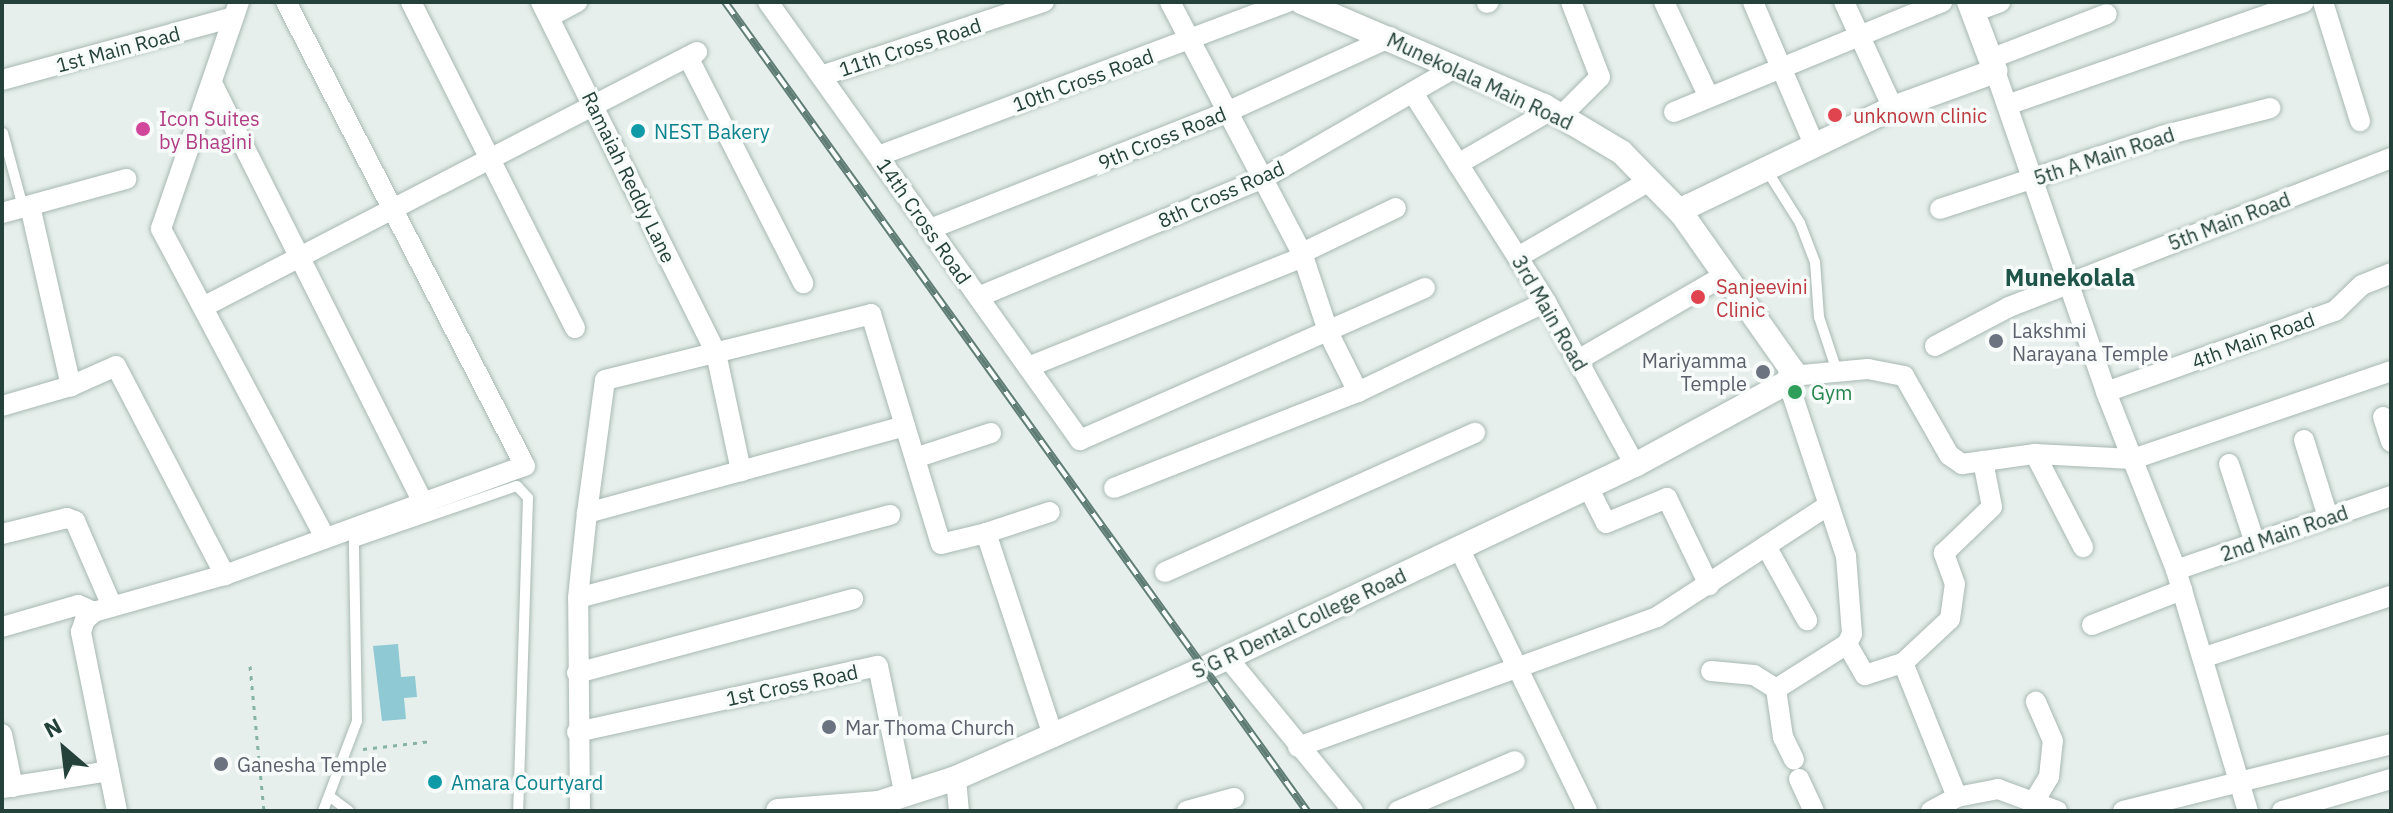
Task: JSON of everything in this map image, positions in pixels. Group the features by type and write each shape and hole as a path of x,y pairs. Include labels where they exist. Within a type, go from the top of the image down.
{"street":[{"path":"2,627 78,605 103,609 225,575 525,466 286,2"},
{"path":"411,2 575,328"},
{"path":"545,10 577,2"},
{"name":"11th Cross Road","path":"821,76 1044,2"},
{"path":"1170,2 1301,255 1329,334 1358,392"},
{"name":"10th Cross Road","path":"878,156 1287,2"},
{"name":"Munekolala Main Road","path":"1301,2 1391,37 1556,113 1621,152 1682,214 1790,376"},
{"path":"1458,164 1556,113 1600,77 1571,2"},
{"path":"1664,2 1709,97"},
{"path":"1753,2 1814,144"},
{"path":"1844,2 1893,108"},
{"path":"1674,112 1858,32 1942,2"},
{"path":"2000,2 1971,7 2106,392 2179,580 2205,657 2248,811"},
{"path":"2007,105 2304,2"},
{"path":"2323,2 2360,121"},
{"name":"14th Cross Road","path":"777,4 821,76 1080,440 1329,334"},
{"path":"237,10 161,229 325,538"},
{"name":"1st Main Road","path":"2,80 237,10"},
{"name":"Ramaiah Reddy Lane","path":"545,10 716,353 741,471"},
{"path":"1682,214 1814,144 2107,14"},
{"name":"9th Cross Road","path":"930,229 1227,112 1391,37"},
{"path":"203,307 692,55 803,283"},
{"name":"8th Cross Road","path":"978,297 1262,179 1454,68"},
{"path":"213,85 423,503"},
{"name":"3rd Main Road","path":"1413,93 1546,302 1635,465"},
{"name":"5th A Main Road","path":"1940,209 2162,136 2270,108"},
{"name":"5th Main Road","path":"1935,346 2067,284 2391,158"},
{"path":"2,213 126,179"},
{"path":"1518,257 1649,181"},
{"path":"27,206 71,386"},
{"path":"1028,367 1301,255 1396,208"},
{"name":"4th Main Road","path":"2106,392 2335,311 2362,285 2391,273"},
{"path":"1578,360 1725,275"},
{"path":"1329,334 1425,288"},
{"path":"1114,488 1358,392 1546,302"},
{"path":"580,811 578,598 605,380 871,314 941,544 1050,512"},
{"path":"2,406 71,386 116,366 225,575"},
{"path":"1776,689 1847,644 1852,634 1846,556 1827,506 1790,376 1868,369 1904,376 1954,460 1983,461 2035,454 2133,459 2391,371"},
{"name":"S G R Dental College Road","path":"778,811 840,808 905,796 956,778 1227,657 1635,465 1790,376"},
{"path":"2383,417 2391,442"},
{"path":"587,513 905,426"},
{"path":"915,458 991,433"},
{"path":"1165,572 1475,433"},
{"path":"2304,440 2328,517"},
{"path":"2035,454 2083,547"},
{"path":"1847,644 1865,675 1903,663 1950,619 1955,584 1944,553 1992,507 1983,461"},
{"path":"2229,464 2255,543"},
{"path":"1588,487 1606,523 1667,498 1709,585"},
{"name":"2nd Main Road","path":"2092,625 2255,543 2391,496"},
{"path":"1298,747 1657,617 1827,506"},
{"path":"578,598 890,515"},
{"path":"2,534 67,518 75,521 103,609"},
{"path":"986,533 1053,735"},
{"path":"1766,546 1807,620"},
{"path":"1459,548 1586,811"},
{"path":"2205,657 2391,596"},
{"path":"577,673 853,599"},
{"path":"103,609 81,632 117,811"},
{"path":"1227,657 1353,811"},
{"path":"1903,663 1957,797"},
{"name":"1st Cross Road","path":"577,732 878,666 905,796"},
{"path":"1711,671 1754,675 1776,689 1783,737 1814,811"},
{"path":"2035,800 2049,777 2053,741 2036,702"},
{"path":"2,734 8,788 109,771"},
{"path":"2123,811 2237,780 2391,744"},
{"path":"1398,811 1515,761"},
{"path":"956,778 959,811"},
{"path":"2282,811 2391,779"},
{"path":"1931,811 1957,797 1998,789 2035,800 2057,811"},
{"path":"1187,811 1234,798"}],"lane":[{"path":"3,133 27,206"},
{"path":"1766,168 1800,223 1815,262 1819,317 1837,371"},
{"path":"323,811 357,721 354,542 517,486 528,498 518,811"},
{"path":"329,796 349,811"}],"path":[{"path":"250,666 264,811"},
{"path":"357,762 363,748 432,741"}],"water":[{"path":"398,644 401,677 415,676 417,697 404,698 406,719 382,721 373,646"}],"railway":[{"path":"725,2 1307,811"}],"place":[{"name":"unknown clinic","path":"1835,115"},
{"name":"Icon Suites by Bhagini","path":"143,129"},
{"name":"NEST Bakery","path":"638,131"},
{"name":"Sanjeevini Clinic","path":"1698,297"},
{"name":"Lakshmi Narayana Temple","path":"1996,341"},
{"name":"Mariyamma Temple","path":"1763,372"},
{"name":"Gym","path":"1795,392"},
{"name":"Mar Thoma Church","path":"829,727"},
{"name":"Ganesha Temple","path":"221,764"},
{"name":"Amara Courtyard","path":"435,782"}],"district":[{"name":"Munekolala","path":"2070,278"}]}
